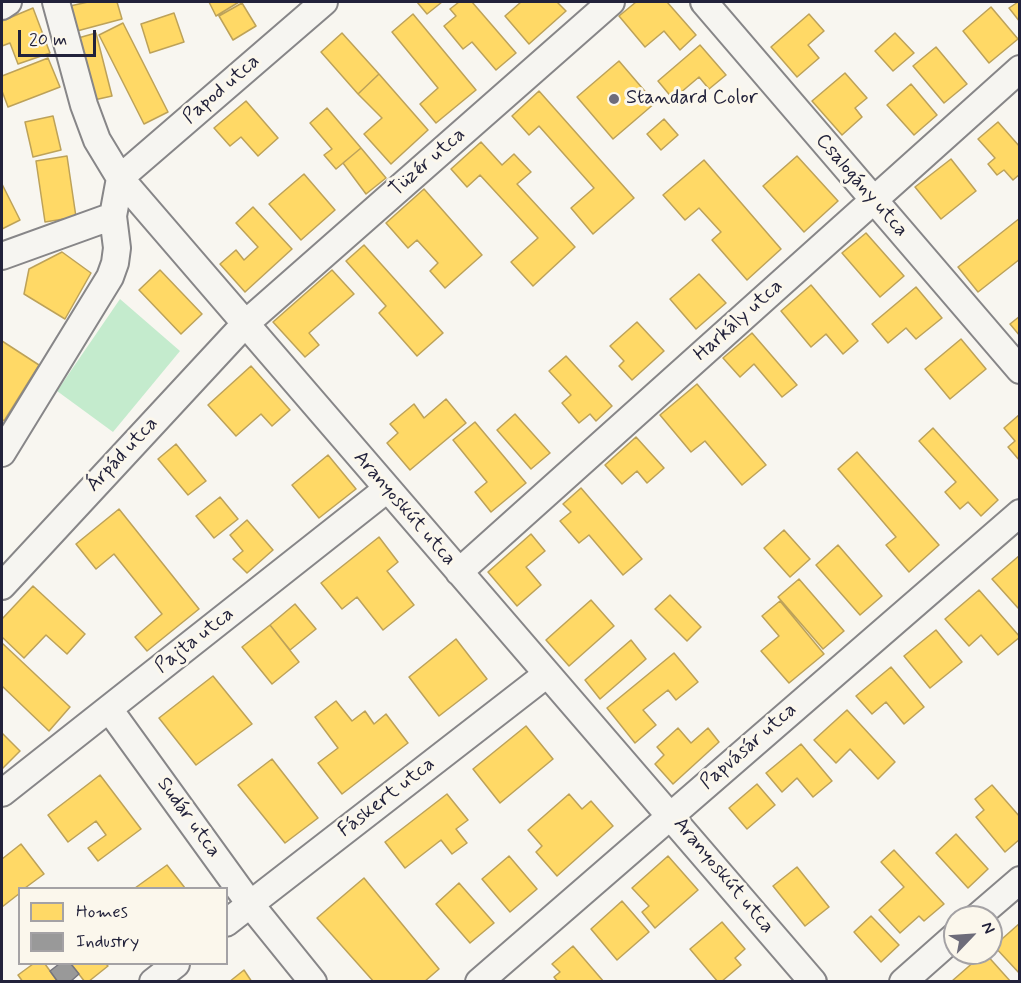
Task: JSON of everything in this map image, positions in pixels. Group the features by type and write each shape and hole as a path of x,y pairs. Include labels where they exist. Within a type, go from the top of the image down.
{"street":[{"path":"2,6 8,2"},
{"name":"Aranyoskút utca","path":"56,2 84,105 97,140 120,178 813,981"},
{"name":"Papod utca","path":"120,178 324,2"},
{"name":"Tüzér utca","path":"245,324 611,2"},
{"name":"Csalogány utca","path":"704,2 1020,370"},
{"name":"Harkály utca","path":"459,572 1020,69"},
{"path":"2,453 110,277 117,248 113,216 120,178"},
{"path":"2,256 113,216"},
{"name":"Árpád utca","path":"2,586 245,324"},
{"name":"Pajta utca","path":"2,793 387,489"},
{"name":"Papvásár utca","path":"479,981 1020,513"},
{"name":"Fáskert utca","path":"228,921 547,674"},
{"name":"Sudár utca","path":"109,709 250,904 313,981"},
{"path":"991,905 1020,880"},
{"path":"903,981 943,946"},
{"path":"153,981 173,965"}],"green space":[{"path":"120,299 180,351 113,432 57,391"}],"building: Homes":[{"path":"88,2 117,2 122,19 77,31 70,6"},
{"path":"209,2 239,2 216,16"},
{"path":"417,2 442,2 427,14"},
{"path":"459,2 472,2 516,53 496,70 472,42 463,49 444,26 456,16 450,9"},
{"path":"521,2 557,2 566,11 529,44 505,16"},
{"path":"636,2 667,2 696,35 680,50 664,31 645,47 619,16"},
{"path":"1020,2 1020,22 1009,8"},
{"path":"242,3 256,26 233,40 219,16"},
{"path":"991,7 1018,39 989,63 963,31"},
{"path":"33,8 50,53 18,64 10,43 2,46 2,21"},
{"path":"174,13 184,42 150,53 141,24"},
{"path":"413,14 476,90 436,123 420,104 438,88 392,32"},
{"path":"809,14 824,31 808,45 819,58 797,77 771,47"},
{"path":"123,23 168,112 144,124 99,35"},
{"path":"96,33 112,96 94,100 78,38"},
{"path":"342,33 379,74 358,94 321,52"},
{"path":"895,33 914,53 893,71 875,51"},
{"path":"700,45 726,75 709,89 699,77 673,99 658,81"},
{"path":"936,47 967,84 944,103 913,66"},
{"path":"48,58 60,87 8,107 2,91 2,76"},
{"path":"619,61 655,103 613,139 577,97"},
{"path":"845,73 867,98 855,108 862,117 842,135 812,101"},
{"path":"379,74 428,130 391,164 364,134 382,118 358,94"},
{"path":"911,84 937,115 914,135 887,105"},
{"path":"539,91 634,198 593,234 571,208 594,188 539,126 529,135 512,116"},
{"path":"246,101 278,138 258,156 241,137 230,146 214,128"},
{"path":"327,108 361,148 336,169 324,155 332,149 310,123"},
{"path":"53,116 61,150 33,157 25,122"},
{"path":"664,119 678,135 661,150 647,134"},
{"path":"998,122 1020,147 1020,174 1013,180 1004,170 997,175 988,164 995,158 978,139"},
{"path":"481,142 502,165 514,154 531,172 517,184 575,247 533,286 511,262 538,238 480,175 467,187 451,169"},
{"path":"361,148 386,178 366,194 343,163"},
{"path":"67,156 76,217 45,222 36,161"},
{"path":"797,156 838,201 804,232 763,186"},
{"path":"951,159 976,191 941,219 915,187"},
{"path":"704,160 781,249 747,280 712,240 721,232 699,208 685,220 663,195"},
{"path":"304,174 335,210 301,240 269,204"},
{"path":"2,184 20,220 2,229"},
{"path":"424,189 482,255 445,288 430,271 438,263 417,240 408,248 386,223"},
{"path":"253,207 292,249 245,292 220,264 236,250 244,260 258,247 236,223"},
{"path":"1020,218 1020,259 978,292 958,267"},
{"path":"866,233 904,276 880,297 842,253"},
{"path":"364,245 443,333 417,356 379,313 386,306 346,261"},
{"path":"62,252 91,273 65,319 24,294 29,269"},
{"path":"160,270 202,314 181,334 139,290"},
{"path":"332,270 354,294 309,333 319,345 305,357 273,322"},
{"path":"699,274 726,303 696,329 670,299"},
{"path":"811,285 858,341 843,354 826,334 811,347 781,311"},
{"path":"916,287 942,318 916,339 906,328 888,343 872,324"},
{"path":"1020,316 1020,336 1010,324"},
{"path":"637,322 664,351 632,380 619,366 624,361 610,346"},
{"path":"752,333 797,385 782,397 754,364 740,377 723,358"},
{"path":"961,339 986,369 950,399 925,369"},
{"path":"2,341 39,365 4,421 2,419"},
{"path":"566,356 612,406 596,421 590,414 579,423 562,403 571,395 549,371"},
{"path":"251,366 290,410 272,426 261,414 236,436 208,405"},
{"path":"697,384 766,465 742,485 705,441 691,452 660,415"},
{"path":"446,399 466,423 410,470 387,443 398,433 390,424 414,404 424,418"},
{"path":"515,414 550,453 531,469 497,430"},
{"path":"1020,414 1020,461 1008,447 1015,441 1004,428"},
{"path":"475,422 526,483 491,512 475,492 487,482 453,440"},
{"path":"933,428 998,500 981,516 968,502 960,509 945,492 956,482 919,441"},
{"path":"636,437 664,468 647,483 637,471 622,484 605,465"},
{"path":"176,444 206,481 188,495 158,459"},
{"path":"857,452 939,545 909,572 886,545 896,537 838,469"},
{"path":"328,455 356,489 319,518 292,485"},
{"path":"581,488 642,559 623,575 589,535 579,543 560,521 571,512 563,504"},
{"path":"220,497 238,519 214,538 196,516"},
{"path":"119,509 199,609 147,651 135,637 162,614 114,554 96,569 76,544"},
{"path":"247,520 273,550 247,573 233,559 243,551 230,535"},
{"path":"784,530 810,559 790,577 764,548"},
{"path":"531,534 545,551 526,567 541,585 517,606 488,572"},
{"path":"379,537 398,562 387,571 414,605 383,630 357,597 342,609 321,583"},
{"path":"838,545 882,596 860,615 816,565"},
{"path":"1020,555 1020,607 1018,608 992,579"},
{"path":"799,579 844,631 823,649 778,597"},
{"path":"33,586 85,634 67,654 46,635 24,658 2,637 2,619"},
{"path":"979,590 1020,637 998,655 981,635 969,646 945,619"},
{"path":"670,595 701,627 687,641 655,609"},
{"path":"591,600 614,626 569,666 546,640"},
{"path":"780,601 824,654 789,683 761,651 779,636 762,616"},
{"path":"295,604 316,629 290,650 270,625"},
{"path":"270,625 299,662 272,684 242,647"},
{"path":"936,630 962,662 930,688 904,656"},
{"path":"456,639 487,679 439,716 409,677"},
{"path":"631,640 646,659 600,699 585,680"},
{"path":"2,643 70,707 49,731 2,686"},
{"path":"674,653 698,682 676,700 668,690 643,710 656,725 635,743 607,708"},
{"path":"891,667 924,707 904,724 886,702 872,714 856,696"},
{"path":"213,676 252,724 196,765 159,718"},
{"path":"336,701 352,721 365,711 374,724 386,714 408,743 342,794 318,763 338,748 315,717"},
{"path":"847,710 895,762 878,779 850,749 836,763 814,740"},
{"path":"526,726 553,759 500,803 473,769"},
{"path":"678,728 691,743 708,728 719,742 673,784 655,764 664,755 657,747"},
{"path":"2,733 20,751 2,769"},
{"path":"801,744 832,781 813,797 797,778 782,792 766,773"},
{"path":"272,759 318,818 285,843 238,785"},
{"path":"100,775 141,829 98,861 88,848 106,835 96,821 68,842 48,815"},
{"path":"757,784 775,805 747,829 729,808"},
{"path":"992,785 1020,817 1020,839 1005,852 976,817 984,810 975,799"},
{"path":"447,794 468,820 456,829 467,843 452,854 441,840 405,868 385,842"},
{"path":"569,794 582,809 591,801 613,826 557,876 536,852 542,846 528,830"},
{"path":"956,834 988,869 968,888 936,853"},
{"path":"21,844 44,874 26,887 18,887 18,895 2,907 2,859"},
{"path":"894,850 944,904 924,921 919,916 900,933 879,910 904,887 881,862"},
{"path":"509,856 537,889 510,912 482,879"},
{"path":"668,856 698,890 655,928 642,912 649,906 632,888"},
{"path":"167,865 184,887 136,887"},
{"path":"797,867 829,907 805,926 773,886"},
{"path":"364,878 439,969 424,982 374,982 317,918"},
{"path":"459,883 494,923 470,943 436,904"},
{"path":"622,901 649,932 617,960 591,929"},
{"path":"871,916 899,945 881,962 854,932"},
{"path":"722,922 745,949 735,958 741,965 718,982 690,949"},
{"path":"1020,923 1020,974 1003,956 1003,938"},
{"path":"573,946 604,982 558,982 554,977 560,972 552,964"},
{"path":"32,965 46,965 58,982 23,982 18,975"},
{"path":"72,965 108,966 88,982 85,982"},
{"path":"970,965 996,965 1011,982 952,981"},
{"path":"244,970 252,982 229,982"}],"building: Industry":[{"path":"58,965 72,965 79,974 70,982 58,982 50,971"}],"place":[{"name":"Standard Color","path":"614,99"}]}
